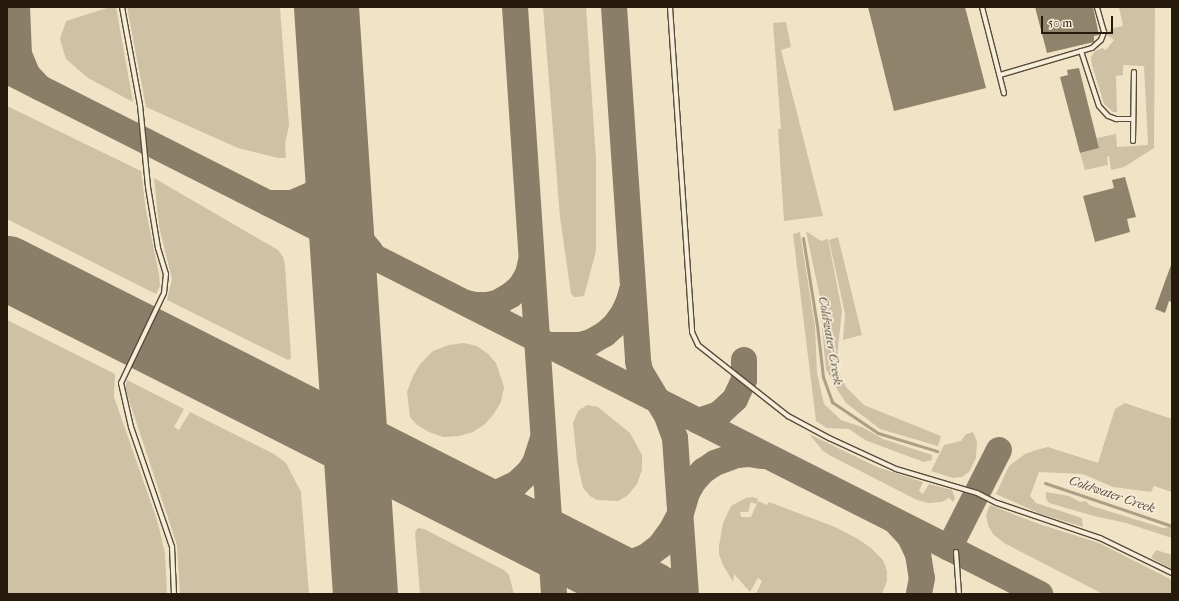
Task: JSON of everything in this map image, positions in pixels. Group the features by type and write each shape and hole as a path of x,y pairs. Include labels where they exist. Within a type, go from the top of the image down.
{"lane":[{"path":"122,7 140,105 148,186 158,248 166,274 164,293 121,384 131,427 172,547 174,594"},
{"path":"670,7 692,332 698,345 788,416 829,438 896,469 977,493 997,503 1100,538 1172,573"},
{"path":"982,7 1004,93"},
{"path":"1000,75 1092,48 1101,40 1104,32 1097,7"},
{"path":"1081,51 1099,106 1108,116 1116,119 1133,119"},
{"path":"1133,140 1134,72"},
{"path":"956,552 959,594"}],"shaded area":[{"path":"110,7 116,7 133,102 88,78 66,59 60,39 66,21"},
{"path":"127,7 280,8 289,125 285,144 286,158 278,158 238,148 146,107"},
{"path":"543,7 586,7 596,160 596,251 584,296 577,297 574,297 571,294 560,217"},
{"path":"1119,7 1155,7 1154,148 1124,167 1111,170 1109,156 1107,157 1108,165 1085,170 1080,153 1099,148 1097,138 1116,134 1117,147 1148,145 1144,66 1123,65 1123,75 1116,76 1117,112 1113,112 1104,104 1092,65 1091,57 1094,52 1102,48 1106,50 1114,40 1107,35 1109,31 1113,28 1123,26"},
{"path":"786,22 791,47 781,50 823,216 784,221 778,129 781,129 773,23"},
{"path":"7,106 141,171 146,211 159,274 160,286 156,294 7,219"},
{"path":"154,178 278,250 283,257 285,265 291,358 288,360 167,300 172,279 159,226"},
{"path":"806,231 821,241 828,239 842,311 837,368 846,387 864,405 941,436 938,446 880,429 846,403 835,386 826,369 821,302"},
{"path":"800,232 815,327 817,373 824,404 841,420 862,427 883,439 932,455 932,460 924,462 865,440 849,429 827,428 816,421 793,234"},
{"path":"838,237 862,335 843,340 845,314 829,240"},
{"path":"7,320 115,374 114,397 157,520 165,553 167,594 7,594"},
{"path":"464,343 477,346 488,354 496,363 504,387 501,402 493,415 484,425 473,432 459,436 443,437 429,432 417,425 410,417 407,392 413,376 420,364 433,351 449,345"},
{"path":"127,380 184,409 174,427 179,430 190,412 274,454 286,463 301,492 309,594 180,594 177,545 125,388"},
{"path":"1125,403 1172,419 1172,492 1154,486 1151,492 1113,487 1083,474 1039,472 1030,496 1036,503 1082,518 1083,527 1041,514 996,494 1009,466 1025,454 1036,450 1048,447 1098,463 1115,409"},
{"path":"587,405 598,407 630,433 642,455 642,470 637,484 627,496 618,501 597,500 590,496 583,488 577,461 573,423 578,411"},
{"path":"973,432 977,442 976,458 969,472 962,477 953,478 931,471 944,445 961,441 966,434"},
{"path":"809,434 877,467 923,482 919,491 923,494 929,484 952,490 955,498 953,502 949,498 942,502 928,503 917,500 831,456 823,451"},
{"path":"1046,492 1069,496 1080,502 1086,501 1089,505 1163,528 1170,527 1172,528 1172,538 1126,523 1094,516 1049,503 1046,499"},
{"path":"753,497 758,499 756,504 751,502 748,512 740,512 741,517 751,517 758,501 767,505 769,502 835,527 858,539 871,548 883,560 887,571 887,581 882,594 756,594 762,581 758,578 750,592 734,574 733,582 723,565 719,554 723,523 731,506 746,498"},
{"path":"990,505 1036,523 1099,543 1172,580 1172,594 1103,594 1004,543 993,534 988,525 986,515"},
{"path":"418,528 424,529 504,570 509,575 514,594 420,594 415,532"},
{"path":"1156,550 1172,555 1172,569 1151,558"}],"building":[{"path":"868,7 965,7 986,88 894,111"},
{"path":"1035,7 1093,7 1099,35 1094,36 1094,42 1047,53"},
{"path":"1079,68 1099,148 1080,153 1060,77 1068,75 1067,70"},
{"path":"1125,177 1136,217 1127,219 1130,232 1095,242 1083,196 1114,188 1112,180"},
{"path":"1171,265 1172,302 1169,301 1165,313 1155,309"}],"waterway":[{"name":"Coldwater Creek","path":"803,238 817,325 823,377 832,402 878,433 937,451"},
{"name":"Coldwater Creek","path":"1045,483 1172,526"}],"taxiway":[{"path":"17,7 19,54 27,74 39,87"},
{"path":"515,7 554,594"},
{"path":"614,7 638,361 640,371 667,416 675,438 686,594"},
{"path":"7,71 1040,594"},
{"path":"268,203 292,203 313,194 330,173 336,146"},
{"path":"339,199 351,228 371,252"},
{"path":"466,303 488,305 497,303 511,295 521,286 528,274 531,261"},
{"path":"551,345 580,345 591,342 605,334 615,325 623,314 632,290"},
{"path":"698,421 719,414 735,399 744,380 744,360"},
{"path":"456,496 490,496 516,484 529,472 535,463 542,441"},
{"path":"949,548 999,450"},
{"path":"682,510 687,493 693,482 703,471 715,463 737,455 748,454 763,456"},
{"path":"550,544 598,564 620,565 630,563 647,556 660,546 671,531 681,512"},
{"path":"897,523 910,537 918,554 922,578 919,594"},
{"path":"515,526 540,545 551,567"}],"runway":[{"path":"326,7 365,594"},
{"path":"7,268 651,594"}]}
